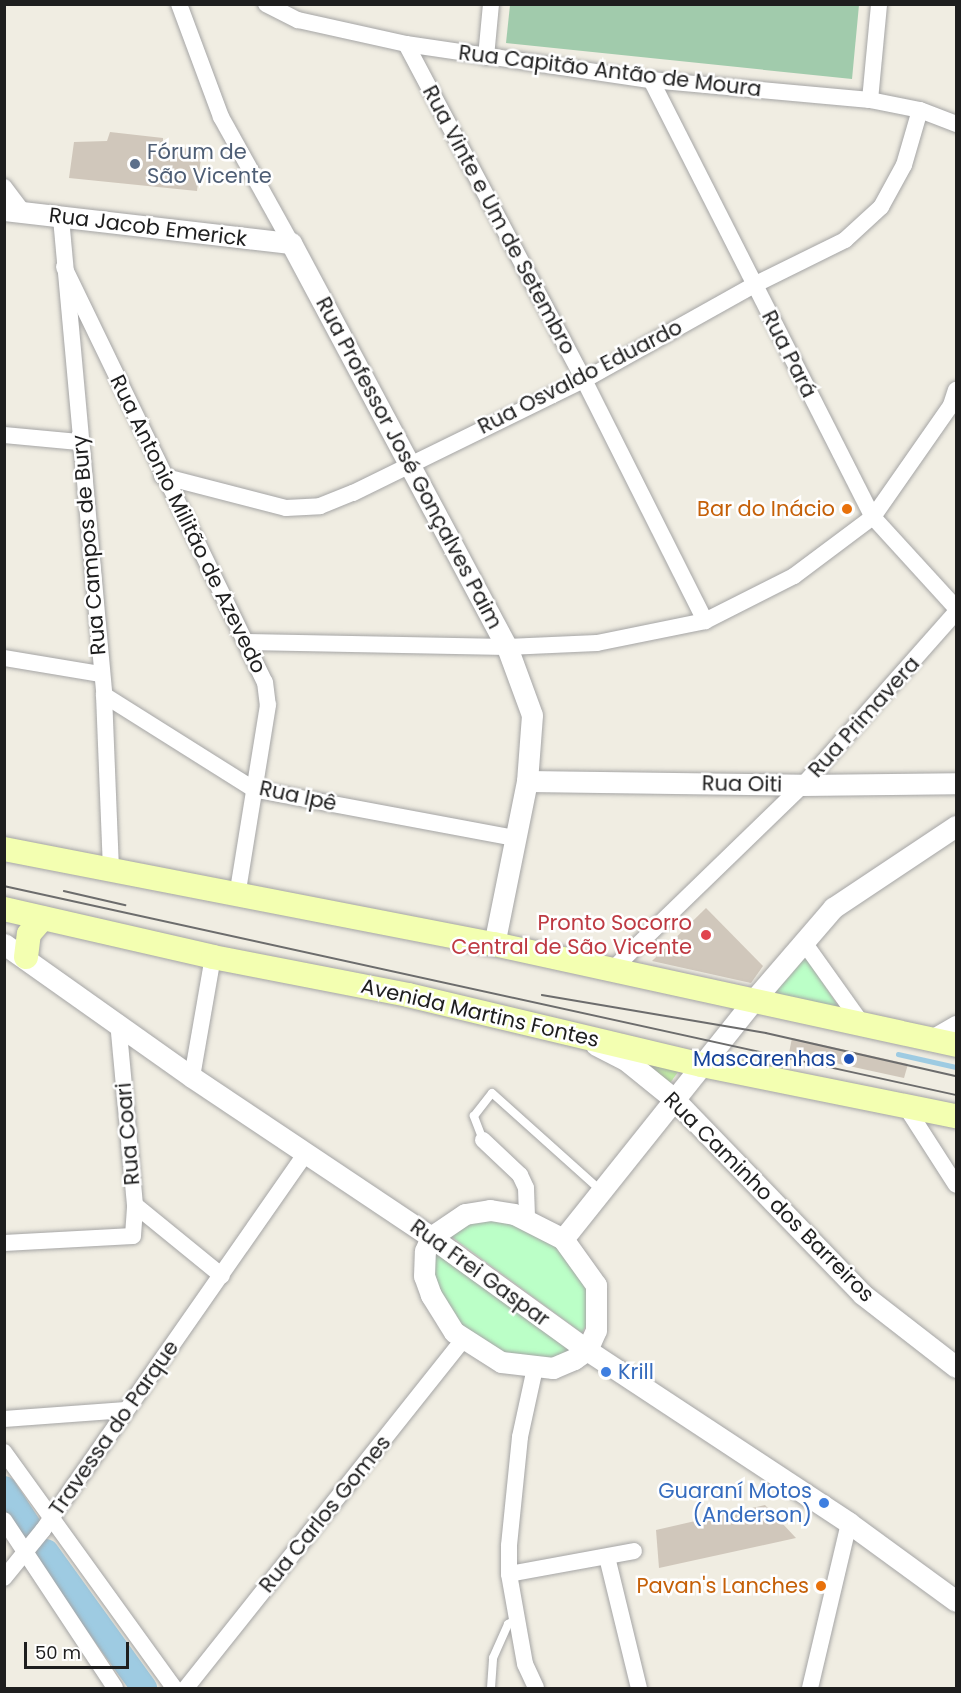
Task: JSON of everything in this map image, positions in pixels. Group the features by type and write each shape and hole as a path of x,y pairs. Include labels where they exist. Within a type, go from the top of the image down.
{"main road":[{"path":"4,849 237,897 494,944 957,1045"},
{"name":"Avenida Martins Fontes","path":"4,909 213,957 577,1034 702,1065 957,1116"},
{"path":"26,957 29,934 43,918"}],"street":[{"name":"Rua Professor José Gonçalves Paim","path":"179,4 221,117 410,462 507,647 532,715 526,781 494,944"},
{"name":"Rua Capitão Antão de Moura","path":"266,4 298,20 406,44 651,80 870,100 920,110 957,124"},
{"path":"486,57 491,4"},
{"path":"870,100 879,4"},
{"name":"Rua Vinte e Um de Setembro","path":"406,44 584,380 705,621"},
{"name":"Rua Pará","path":"651,80 873,518 957,610"},
{"name":"Rua Osvaldo Eduardo","path":"162,476 286,508 320,506 584,380 753,285 844,240 882,207 904,165 920,110"},
{"path":"4,187 14,211"},
{"name":"Rua Jacob Emerick","path":"14,211 291,243"},
{"name":"Rua Campos de Bury","path":"61,218 79,441 104,695 111,872"},
{"name":"Rua Antonio Militão de Azevedo","path":"64,267 162,476 265,682 268,705 237,897"},
{"path":"246,642 507,647 597,643 705,621 794,576 873,518 951,405 957,390"},
{"path":"4,435 79,441"},
{"name":"Rua Primavera","path":"613,969 803,785 957,610"},
{"path":"4,658 101,674"},
{"name":"Rua Ipê","path":"104,695 253,789 514,838"},
{"name":"Rua Oiti","path":"526,781 803,785 957,783"},
{"path":"563,1239 753,1000 832,908 957,826"},
{"path":"803,941 863,1025"},
{"name":"Rua Frei Gaspar","path":"4,944 26,957 192,1077 431,1237 587,1350 849,1522 957,1601"},
{"path":"192,1077 213,957"},
{"name":"Rua Coari","path":"4,1243 125,1239 133,1236 135,1205 118,1023"},
{"path":"930,1039 957,1024"},
{"name":"Rua Caminho dos Barreiros","path":"577,1034 627,1061 674,1099 862,1294 957,1367"},
{"path":"904,1104 957,1185"},
{"path":"483,1140 520,1175 526,1188 528,1220"},
{"name":"Travessa do Parque","path":"4,1578 46,1525 307,1152"},
{"path":"135,1205 222,1276"},
{"path":"490,1210 528,1220 563,1239 596,1285 596,1330 587,1350 553,1368 535,1368 501,1362 464,1339 442,1315 424,1276 425,1251 431,1237 465,1214 490,1210"},
{"name":"Rua Carlos Gomes","path":"186,1689 464,1339"},
{"path":"535,1368 513,1487 509,1574 525,1664 536,1689"},
{"path":"4,1419 126,1410"},
{"path":"4,1452 46,1525 174,1689"},
{"path":"4,1520 29,1548 115,1689"},
{"path":"810,1689 849,1522"},
{"path":"509,1574 634,1551"},
{"path":"607,1557 639,1689"}],"lane":[{"path":"483,1140 474,1116 492,1093 601,1191"},
{"path":"491,1689 493,1658 508,1624 517,1619"}],"green space":[{"path":"510,5 859,5 852,79 506,43"},
{"path":"805,958 807,959 842,1012 769,1000"},
{"path":"646,1062 680,1069 668,1086 644,1067"},
{"path":"493,1217 540,1232 563,1249 589,1294 592,1313 582,1333 448,1234 451,1227"},
{"path":"434,1246 570,1350 561,1357 525,1361 486,1347 466,1334 433,1284"}],"building":[{"name":"Fórum de São Vicente","path":"110,132 163,138 163,146 202,150 197,191 69,178 74,142 107,141"},
{"name":"Pronto Socorro Central de São Vicente","path":"706,908 763,966 751,983 652,961"},
{"name":"Mascarenhas","path":"792,1038 908,1064 904,1078 789,1053"},
{"path":"765,1505 796,1538 659,1568 656,1530"}],"waterway":[{"path":"898,1054 956,1067"},
{"path":"4,1489 31,1530"},
{"path":"46,1552 144,1688"}],"tram line":[{"path":"4,886 956,1095"},
{"path":"64,891 125,905"},
{"path":"542,995 766,1033 956,1076"}],"place":[{"name":"Fórum de São Vicente","path":"135,164"},
{"name":"Bar do Inácio","path":"847,509"},
{"name":"Pronto Socorro Central de São Vicente","path":"706,935"},
{"name":"Mascarenhas","path":"849,1059"},
{"name":"Krill","path":"606,1372"},
{"name":"Guaraní Motos (Anderson)","path":"824,1503"},
{"name":"Pavan's Lanches","path":"821,1586"}]}
